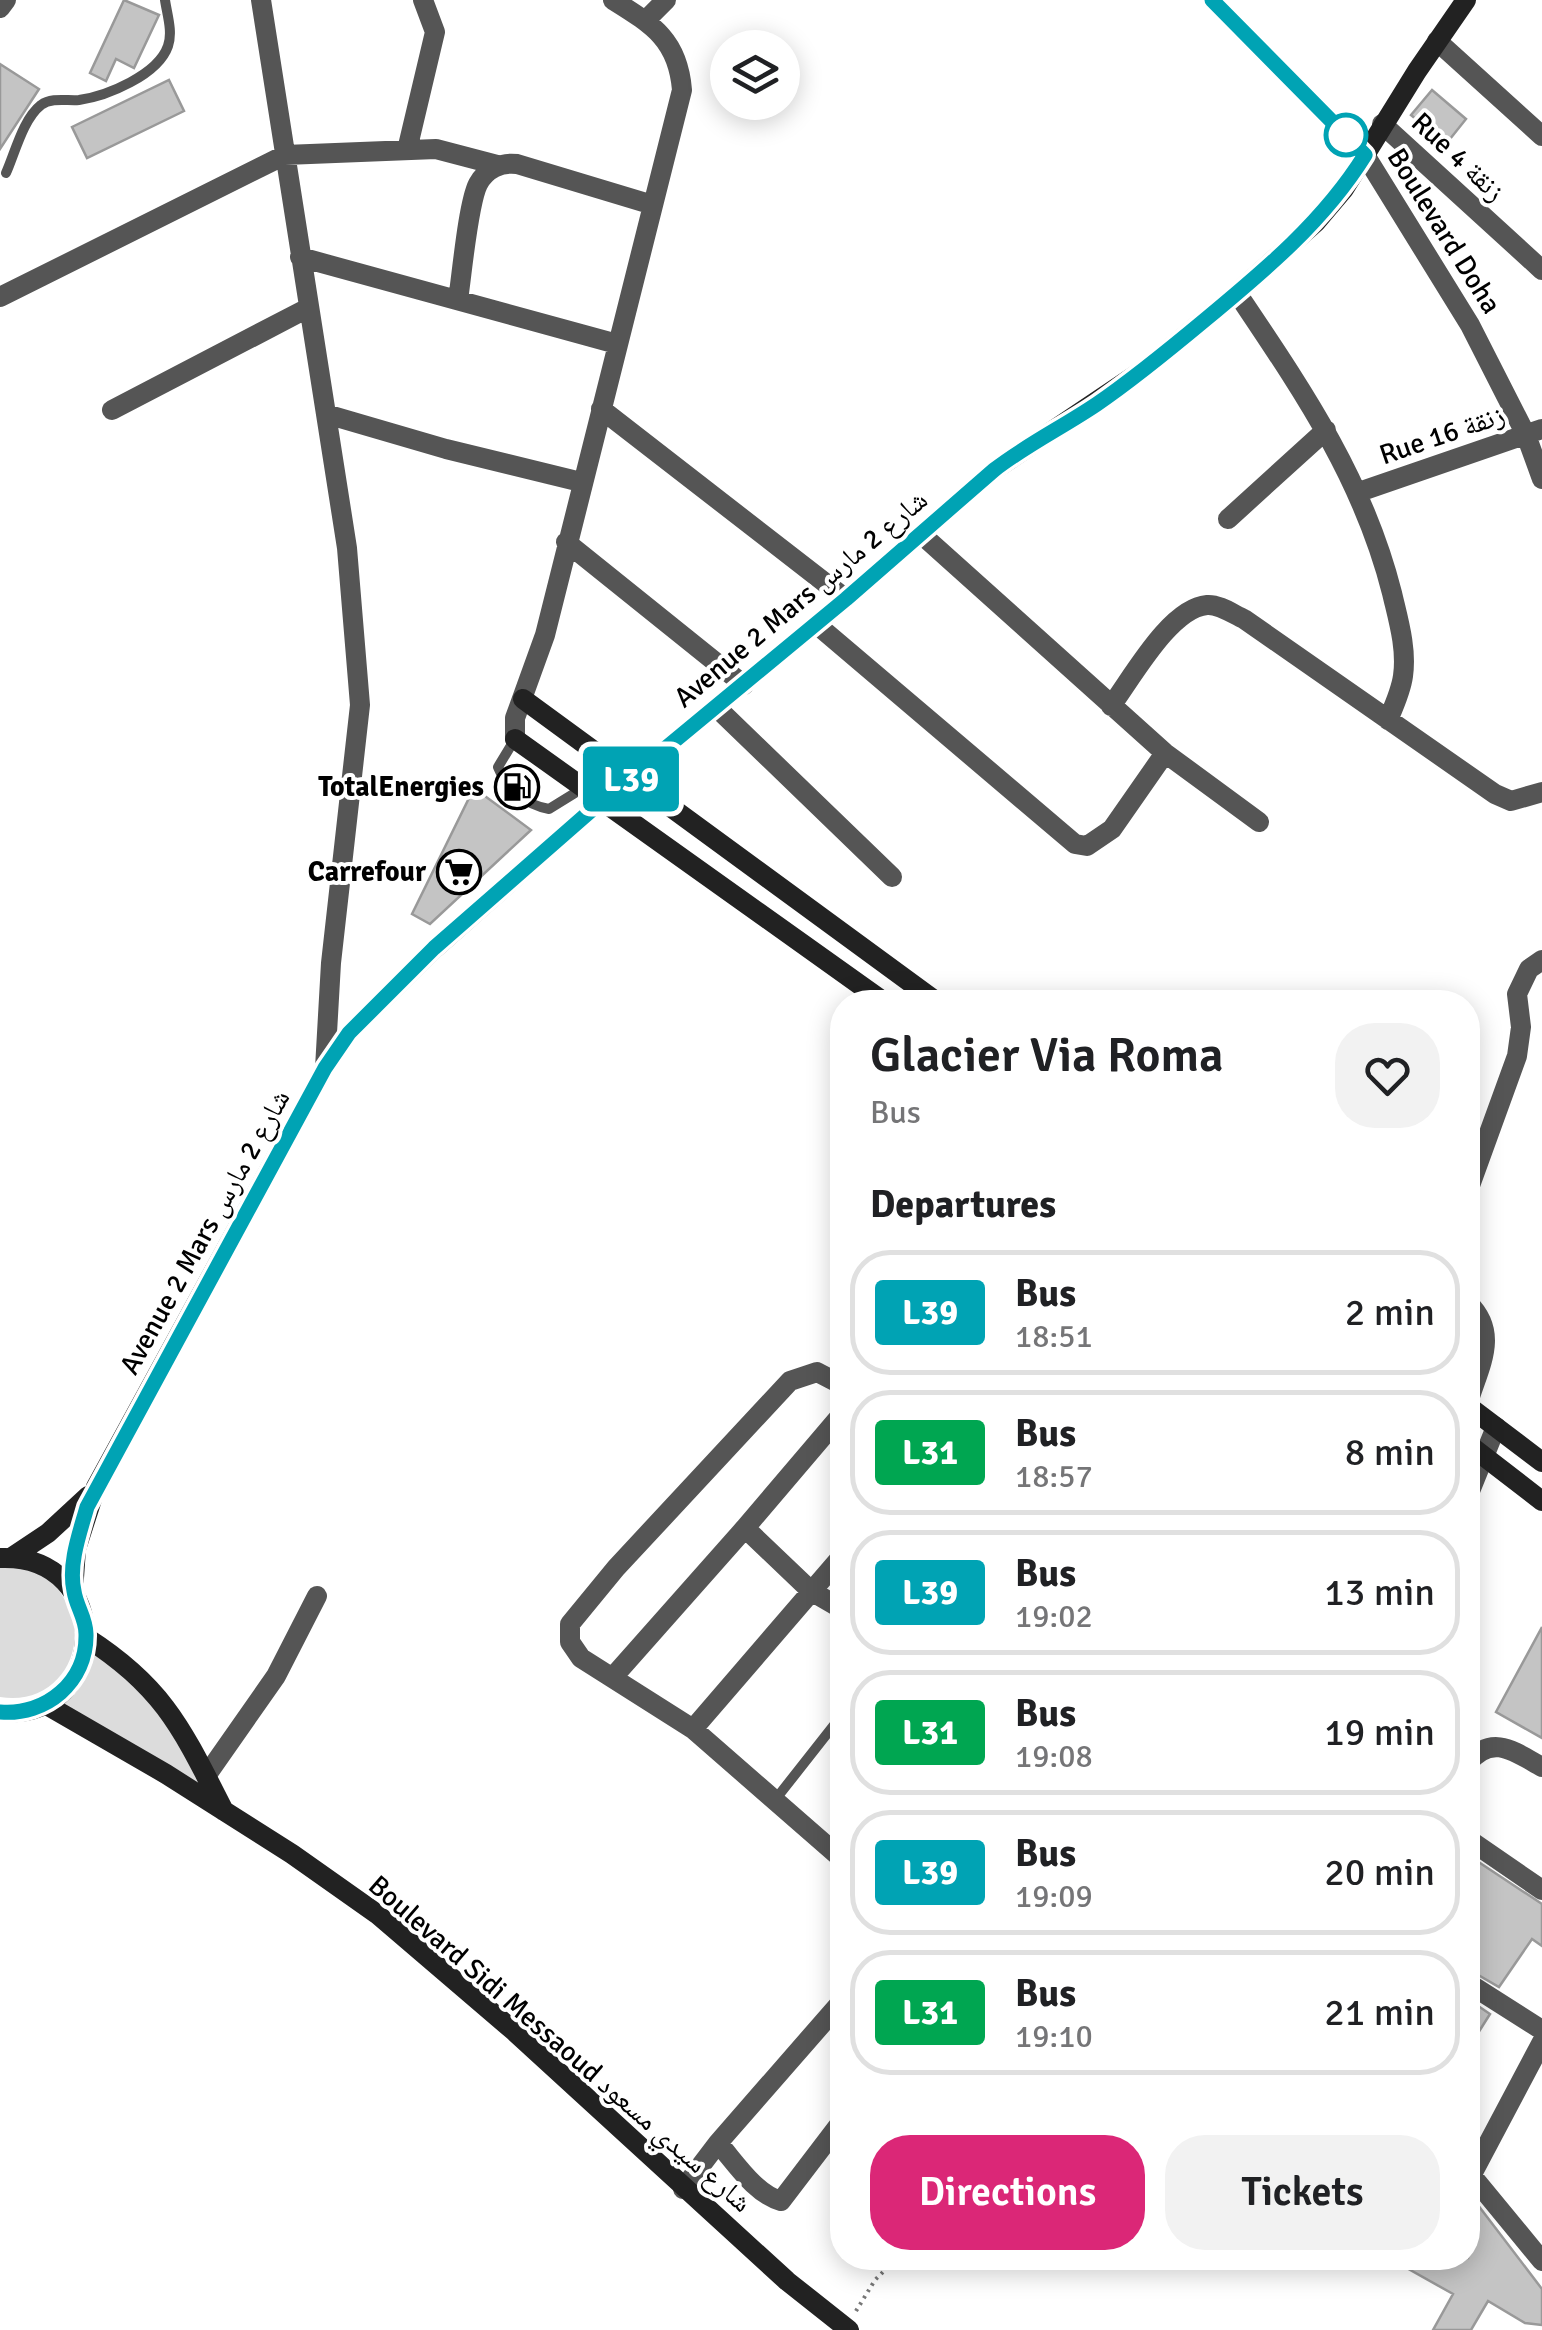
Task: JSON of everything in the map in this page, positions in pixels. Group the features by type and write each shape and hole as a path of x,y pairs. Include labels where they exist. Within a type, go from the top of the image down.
{"street":[{"path":"0,8 6,0"},
{"path":"261,0 346,548 360,705 330,963 325,1068"},
{"path":"407,150 435,32 424,0"},
{"path":"613,0 646,20 669,43 677,56 682,90 545,635 516,718 514,740 867,990"},
{"path":"646,20 666,0"},
{"name":"Boulevard Doha","path":"1212,0 1365,155 1534,432 1542,479"},
{"name":"Avenue 2 Mars شارع 2 مارس","path":"74,1592 81,1528 96,1487 325,1068 349,1033 434,948 603,800 1018,452 1116,390 1237,293 1316,222 1344,189 1382,124 1466,0"},
{"path":"1437,41 1542,136"},
{"name":"Rue 4 زنقة","path":"1382,124 1542,270"},
{"path":"0,297 285,155 436,149 497,166 517,164 654,205"},
{"path":"458,300 475,191 484,175 497,166"},
{"path":"300,258 617,344"},
{"path":"1237,293 1326,430 1359,492 1388,576 1402,634 1403,675 1388,720"},
{"path":"112,410 308,308"},
{"path":"601,409 846,599"},
{"path":"326,414 581,482"},
{"path":"1228,519 1326,430"},
{"name":"Rue 16 زنقة","path":"1359,492 1534,432"},
{"path":"922,534 1165,754 1258,822"},
{"path":"566,542 744,685"},
{"path":"1111,706 1175,619 1205,604 1244,619 1495,794 1511,800 1542,792"},
{"path":"816,624 1075,844 1087,846 1112,829 1165,754"},
{"path":"523,699 921,990"},
{"path":"716,707 892,878"},
{"path":"1480,1158 1517,1056 1521,1027 1517,994 1529,969 1542,960"},
{"path":"1480,1320 1486,1328 1486,1341 1480,1362"},
{"path":"830,1379 817,1372 790,1381 616,1568 570,1624 570,1642 581,1658 693,1730 830,1848"},
{"path":"1480,1415 1542,1462"},
{"path":"614,1678 830,1428"},
{"path":"1480,1446 1496,1428"},
{"path":"1480,1453 1542,1501"},
{"name":"Avenue 2 Mars شارع 2 مارس","path":"6,1558 65,1519 96,1487"},
{"path":"745,1528 811,1591 830,1601"},
{"path":"0,1712 21,1712 45,1704 70,1684 87,1638 86,1622 74,1592 64,1580 40,1564 6,1558"},
{"path":"693,1730 830,1570"},
{"path":"206,1776 276,1676 317,1596"},
{"path":"87,1638 126,1664 153,1689 175,1719 225,1812"},
{"name":"Boulevard Sidi Messaoud شارع سيدي مسعود","path":"45,1704 122,1746 292,1854 377,1914 515,2032 787,2281 848,2329"},
{"path":"1480,1750 1493,1746 1509,1750 1542,1767"},
{"path":"1480,1847 1542,1890"},
{"path":"1480,1990 1542,2030"},
{"path":"683,2188 830,2015"},
{"path":"1480,2153 1542,2042"},
{"path":"718,2143 758,2187 770,2198 781,2201 830,2137"},
{"path":"1480,2186 1542,2261"}],"lane":[{"path":"6,173 30,118 46,102 85,99 152,68 168,46 164,0"},
{"path":"514,740 498,768 515,792 536,807 549,809 584,787"},
{"path":"775,1800 830,1730"}],"path":[{"path":"848,2329 874,2280 885,2270"}],"shaded area":[{"path":"0,1567 30,1570 48,1577 73,1618 75,1637 64,1670 38,1693 20,1698 0,1697"},
{"path":"91,1649 158,1709 211,1798 54,1704"}],"building":[{"path":"124,0 159,15 134,68 116,59 106,81 90,73"},
{"path":"0,64 39,89 0,149"},
{"path":"169,80 184,111 87,158 72,127"},
{"path":"1432,90 1466,119 1446,144 1411,115"},
{"name":"Carrefour","path":"474,788 531,830 430,924 412,914"},
{"path":"1542,1627 1542,1738 1496,1712"},
{"path":"1480,1863 1542,1904 1542,1946 1532,1939 1499,1987 1480,1976"},
{"path":"1480,2007 1490,2014 1480,2030"},
{"path":"1480,2208 1542,2289 1542,2325 1525,2323 1488,2301 1471,2330 1433,2330 1453,2294 1410,2270 1480,2270"}],"bus line":[{"name":"L39","path":"0,1712 21,1712 45,1704 70,1684 79,1670 87,1638 86,1622 74,1592 74,1570 87,1507 325,1068 349,1033 434,948 603,800 846,599 994,470 1101,402 1177,343 1316,222 1344,189 1365,155 1212,0"}],"place":[{"name":"TotalEnergies","path":"517,787"},
{"name":"Carrefour","path":"459,872"}]}
